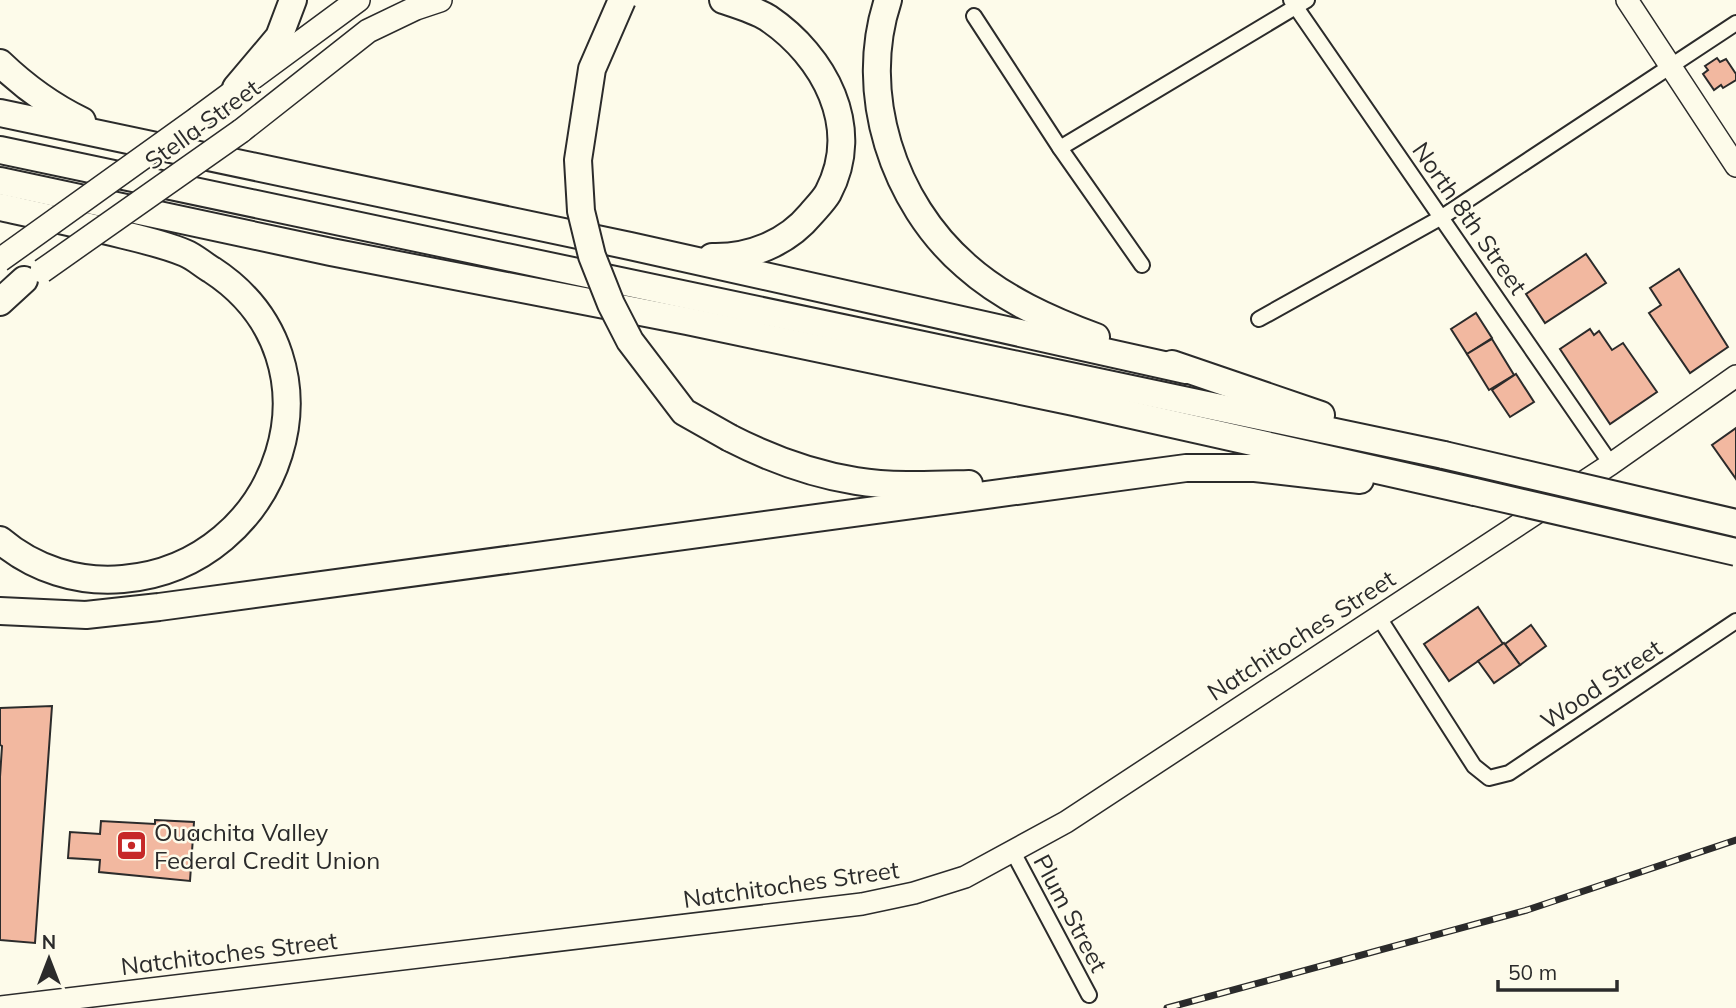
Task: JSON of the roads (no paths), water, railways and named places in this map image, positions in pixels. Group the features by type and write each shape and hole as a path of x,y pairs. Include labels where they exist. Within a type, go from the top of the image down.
{"highway":[{"path":"236,88 279,37 293,0"},
{"path":"622,0 592,69 578,160 581,211 592,256 611,304 631,341 684,412 761,454 856,481 908,485 990,484 1186,468 1255,468 1475,492"},
{"path":"630,246 698,256 720,257 751,253 798,230 828,193 841,151 838,109 830,86 815,61 767,18 723,0"},
{"path":"888,0 877,54 884,135 897,171 913,203 935,237 967,268 1019,304 1084,332 1186,370 1444,455"},
{"path":"0,63 20,82 58,110 118,138"},
{"path":"0,113 630,246 1186,370"},
{"path":"0,150 1444,455 1736,523"},
{"path":"0,181 331,253 687,321 1074,402 1736,552"},
{"path":"0,207 156,243 187,254 216,273 243,293 259,313 284,375 286,403 280,455 259,499 222,540 196,559 171,570 141,578 104,581 56,572 35,563 0,540"},
{"path":"0,300 33,276"},
{"path":"0,611 86,615 159,607 1186,468"}],"main road":[{"name":"Stella Street","path":"0,260 358,0"},
{"name":"Stella Street","path":"33,276 241,131 368,31 416,8 440,0"}],"street":[{"path":"1627,0 1736,166"},
{"path":"1060,148 1298,3"},
{"name":"North 8th Street","path":"1298,3 1611,464"},
{"path":"974,16 1060,148 1142,265"},
{"path":"1259,319 1442,218 1736,23"},
{"name":"Natchitoches Street","path":"0,1007 862,904 914,893 965,877 1066,822 1611,464 1736,376"},
{"name":"Wood Street","path":"1378,616 1474,766 1489,778 1509,773 1736,621"},
{"name":"Plum Street","path":"1013,852 1089,995"}],"railway":[{"path":"1167,1008 1527,910 1736,840"}],"place":[{"name":"Ouachita Valley Federal Credit Union","path":"131,846"}]}
